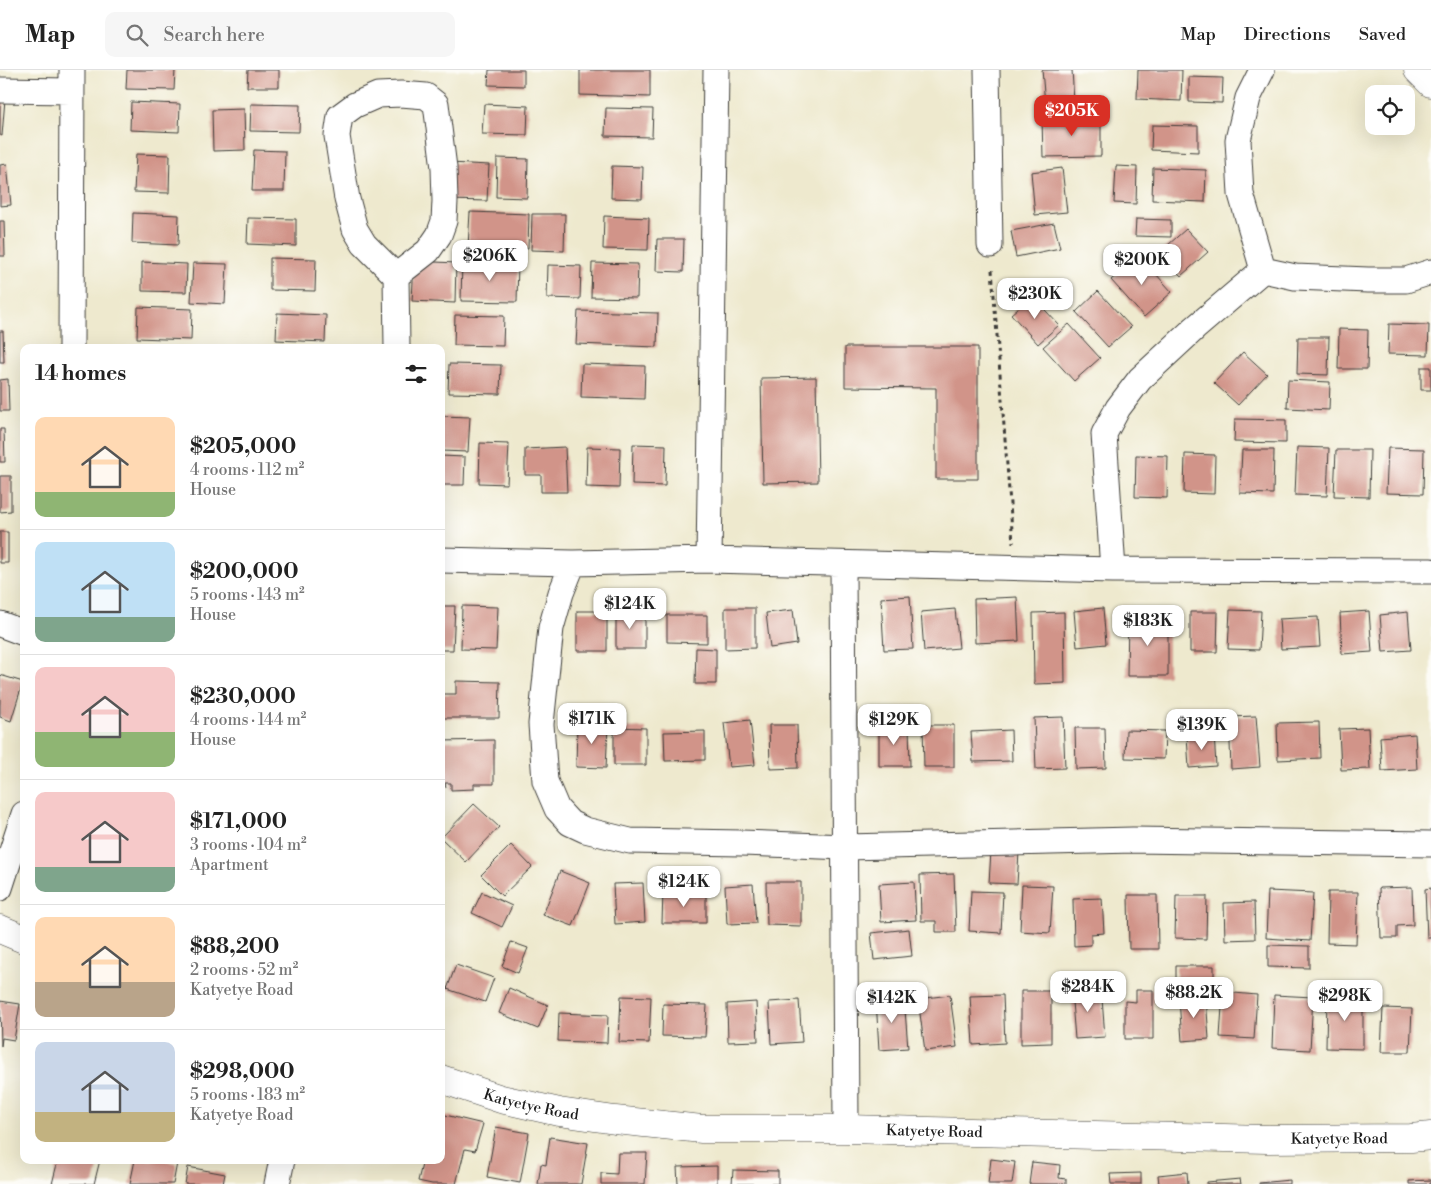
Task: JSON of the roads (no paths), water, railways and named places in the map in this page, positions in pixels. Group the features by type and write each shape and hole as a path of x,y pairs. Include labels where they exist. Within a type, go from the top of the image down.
{"street":[{"path":"709,560 716,70"},
{"path":"987,70 990,245"},
{"path":"1262,70 1248,98 1238,140 1241,194 1263,270"},
{"path":"0,90 72,81 71,344"},
{"path":"396,276 428,251 444,221 444,168 436,104 426,96 378,95 355,105 340,116 337,136 347,199 355,229 364,244 396,276 397,344"},
{"path":"1263,270 1295,277 1368,280 1406,280 1431,272"},
{"path":"1114,570 1104,434 1118,408 1140,379 1195,328 1263,270"},
{"path":"445,560 573,563 709,560 1114,570 1431,571"},
{"path":"573,563 561,593 551,628 541,724 545,781 557,809 570,823 585,830 630,842 742,843 846,847 1133,840 1431,844"},
{"path":"843,564 846,1129"},
{"path":"0,624 20,632"},
{"path":"0,888 20,826"},
{"path":"0,929 20,937"},
{"name":"Katyetye Road","path":"445,1080 501,1099 558,1112 702,1129 846,1129 1268,1139 1411,1138 1431,1136"},
{"path":"277,1184 281,1164"}]}
